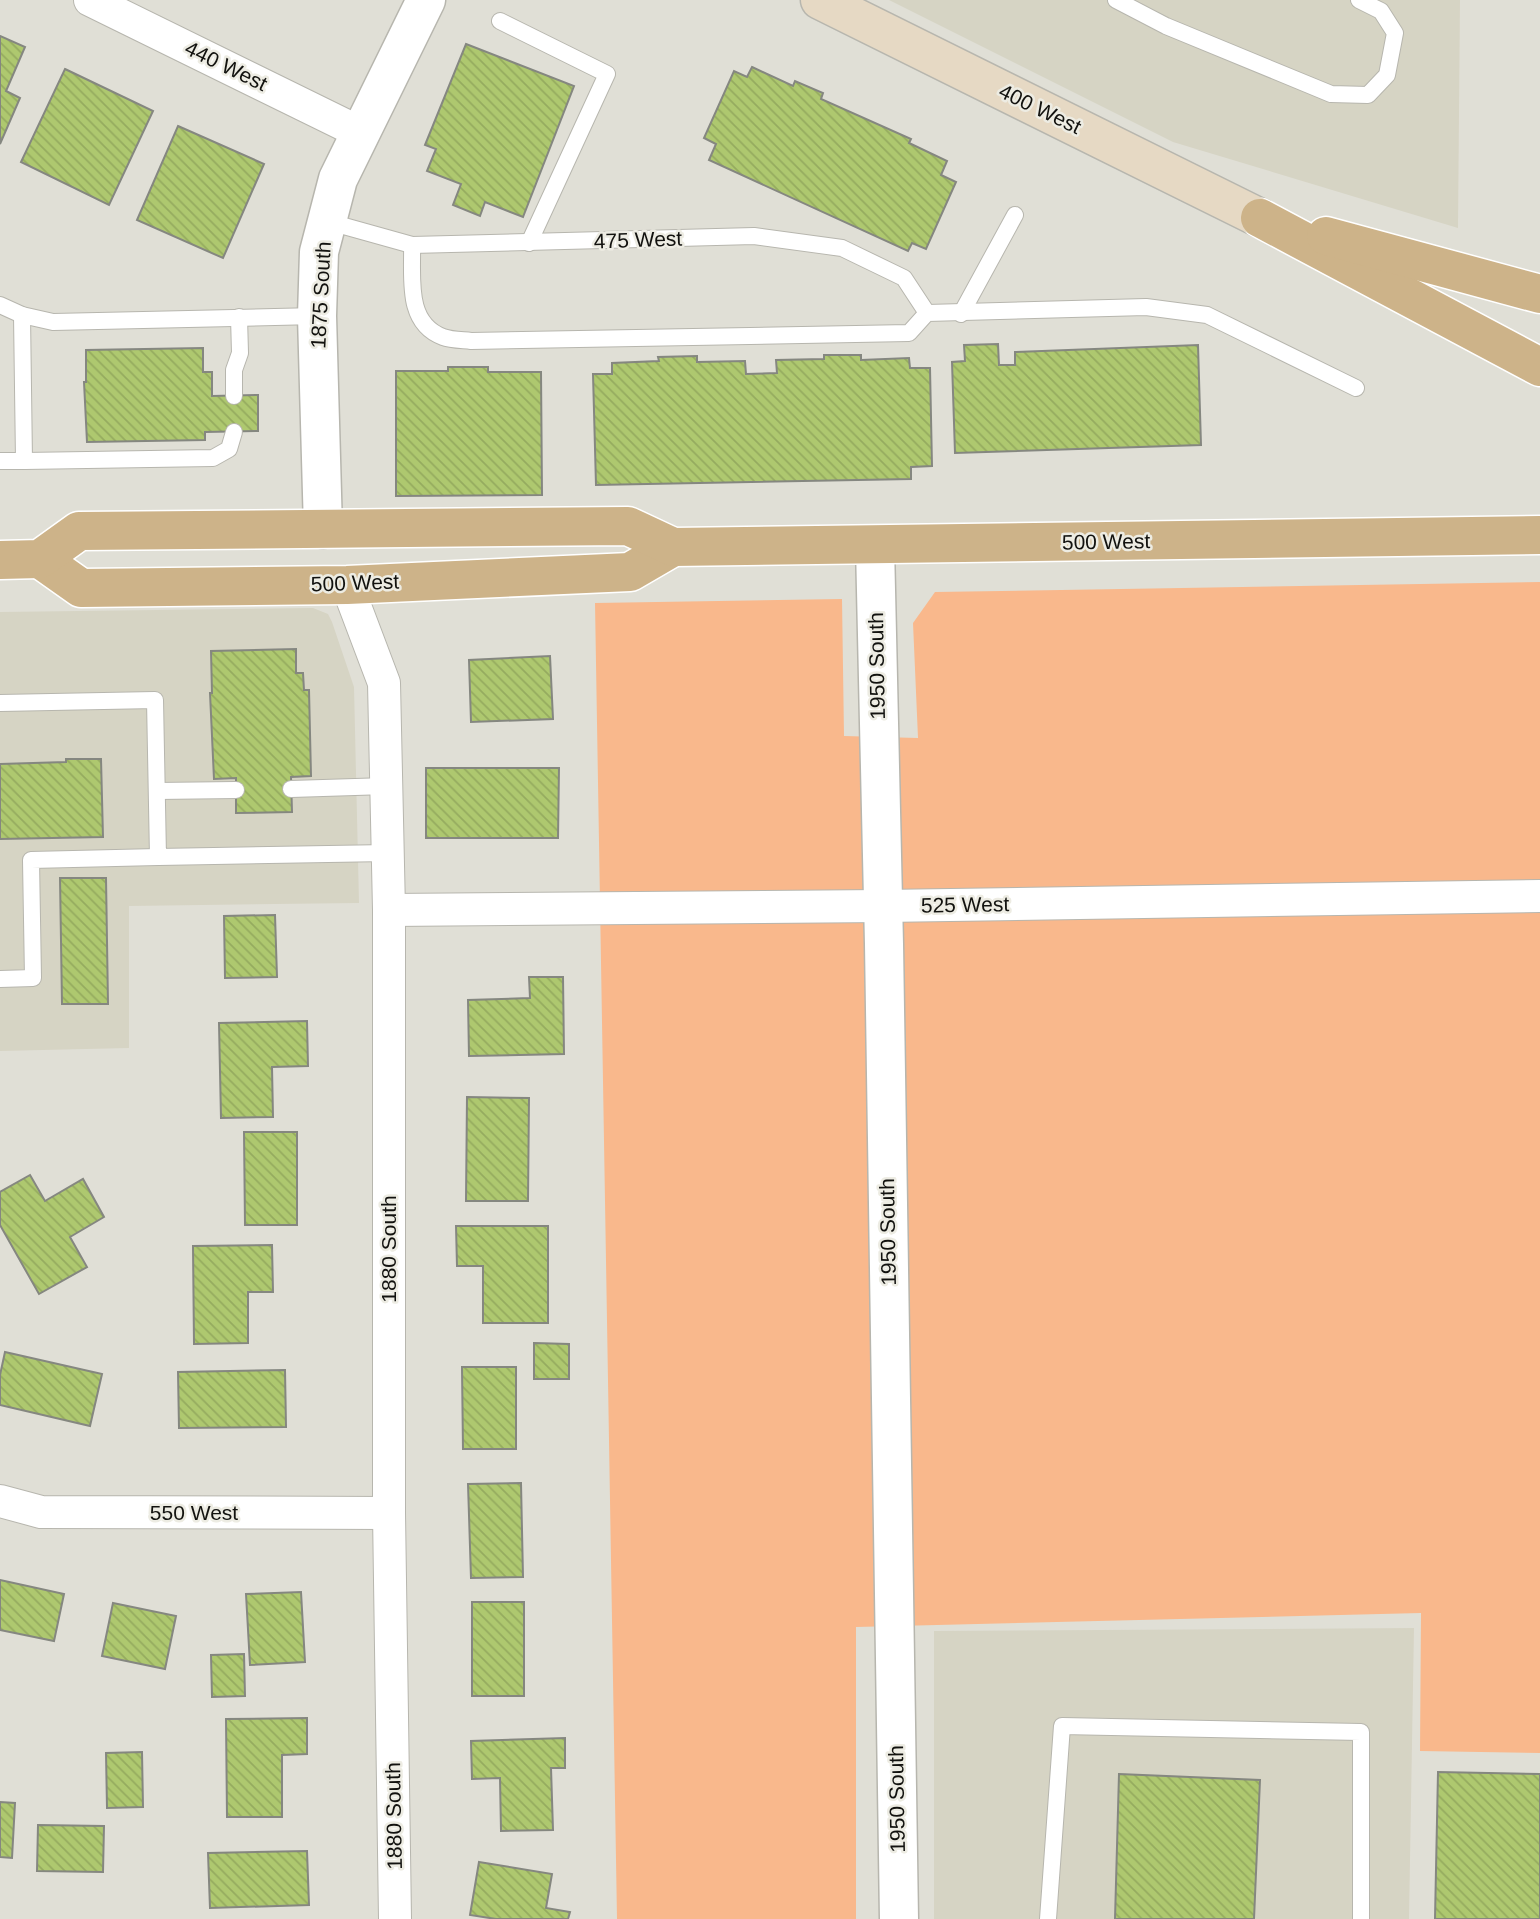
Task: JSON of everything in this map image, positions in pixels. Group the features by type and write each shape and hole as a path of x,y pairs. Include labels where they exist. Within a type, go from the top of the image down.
{"main road":[{"name":"400 West","path":"820,0 1260,218"},
{"path":"1260,218 1540,295"},
{"path":"1260,218 1540,367"},
{"name":"500 West","path":"673,547 630,572 347,585 81,588 40,559 79,531 628,526 673,547 1540,535"},
{"path":"0,560 40,559"}],"street":[{"name":"440 West","path":"90,0 361,133"},
{"name":"1875 South","path":"323,529 317,316 320,252 326,221 338,179 426,0"},
{"name":"1950 South","path":"875,546 899,1919"},
{"name":"1880 South","path":"347,585 384,683 389,910 389,1513 396,1919"},
{"name":"525 West","path":"389,910 1540,896"},
{"name":"550 West","path":"0,1501 41,1512 389,1513"}],"lane":[{"path":"1116,0 1167,26 1331,94 1368,95 1387,75 1395,33 1381,11 1359,0"},
{"path":"500,20 607,74 529,243"},
{"path":"961,314 1015,215"},
{"name":"475 West","path":"326,221 412,244 754,236 842,248 904,278 927,313"},
{"path":"412,244 414,306 424,326 444,338 471,341 909,333 927,313 1146,307 1207,314 1356,388"},
{"path":"0,306 22,315 53,322 317,316"},
{"path":"22,315 24,461"},
{"path":"234,396 234,370 240,353 239,317"},
{"path":"0,461 213,458 229,449 234,432"},
{"path":"0,703 155,701 158,857"},
{"path":"291,789 387,786"},
{"path":"157,792 236,790"},
{"path":"0,979 33,978 31,860 388,853"},
{"path":"1048,1919 1062,1726 1361,1732 1361,1919"}],"shaded area":[{"path":"889,0 1460,0 1458,228 1173,142"},
{"path":"1540,582 1540,1753 1420,1751 1421,1613 856,1627 856,1919 617,1919 595,603 842,599 844,736 918,738 913,623 935,592"},
{"path":"313,608 328,614 354,687 359,903 129,906 129,1048 0,1051 0,612"},
{"path":"1414,1628 1409,1919 934,1919 934,1631"}],"building":[{"path":"0,36 25,47 6,91 20,98 0,144"},
{"path":"466,44 574,86 523,217 485,202 480,216 453,205 461,184 427,171 436,149 425,145"},
{"path":"752,67 793,86 795,81 823,93 821,99 911,139 909,143 947,161 941,175 956,182 926,249 912,243 908,251 709,160 716,144 704,138 734,71 747,77"},
{"path":"65,69 153,111 109,205 21,162"},
{"path":"178,126 264,164 223,258 137,220"},
{"path":"998,344 999,365 1015,365 1015,352 1198,345 1201,445 955,453 952,362 965,361 964,345"},
{"path":"203,348 203,372 212,372 212,396 258,395 258,431 205,432 205,440 87,442 84,382 86,350"},
{"path":"824,355 861,355 861,360 909,358 910,368 930,368 932,466 911,467 911,479 596,485 593,374 612,374 612,363 659,361 658,357 697,356 697,362 745,361 746,374 777,373 776,360 824,359"},
{"path":"448,367 488,367 488,372 541,372 542,495 396,496 396,371 448,371"},
{"path":"296,649 296,673 303,673 304,690 309,690 311,776 291,777 292,812 236,813 236,778 214,779 211,651"},
{"path":"550,656 553,719 471,722 469,660"},
{"path":"66,759 101,759 103,837 0,839 0,764 66,762"},
{"path":"426,768 559,768 558,838 426,838"},
{"path":"60,878 106,878 108,1004 62,1004"},
{"path":"275,915 277,977 225,978 224,916"},
{"path":"529,977 563,977 564,1054 469,1056 468,1000 530,998"},
{"path":"307,1021 308,1066 272,1067 273,1117 221,1118 219,1023"},
{"path":"467,1097 529,1098 528,1201 466,1201"},
{"path":"244,1132 297,1132 297,1225 245,1225"},
{"path":"30,1175 45,1201 83,1179 104,1217 70,1237 87,1267 39,1294 0,1225 0,1192"},
{"path":"456,1226 548,1226 548,1323 483,1323 483,1266 457,1266"},
{"path":"272,1245 273,1292 248,1292 248,1343 194,1344 193,1246"},
{"path":"534,1343 569,1344 569,1379 534,1379"},
{"path":"5,1352 102,1374 90,1426 0,1405 0,1375"},
{"path":"462,1367 516,1367 516,1449 463,1449"},
{"path":"285,1370 286,1427 179,1428 178,1372"},
{"path":"521,1483 523,1577 471,1578 468,1484"},
{"path":"0,1580 64,1594 54,1641 0,1630"},
{"path":"301,1592 305,1662 250,1665 246,1594"},
{"path":"472,1602 524,1602 524,1696 472,1696"},
{"path":"113,1603 176,1616 165,1669 102,1656"},
{"path":"244,1654 245,1696 212,1697 211,1655"},
{"path":"307,1718 307,1754 282,1755 282,1817 227,1817 226,1719"},
{"path":"565,1738 565,1768 551,1768 553,1830 501,1831 500,1778 472,1779 471,1741"},
{"path":"142,1752 143,1807 107,1808 106,1753"},
{"path":"1438,1772 1540,1774 1540,1919 1435,1919"},
{"path":"1119,1774 1260,1780 1254,1919 1115,1919"},
{"path":"0,1802 15,1803 12,1858 0,1857"},
{"path":"38,1825 104,1826 103,1872 37,1871"},
{"path":"307,1851 309,1905 210,1908 208,1853"},
{"path":"479,1862 552,1874 546,1908 570,1912 568,1919 496,1919 470,1915"}]}
